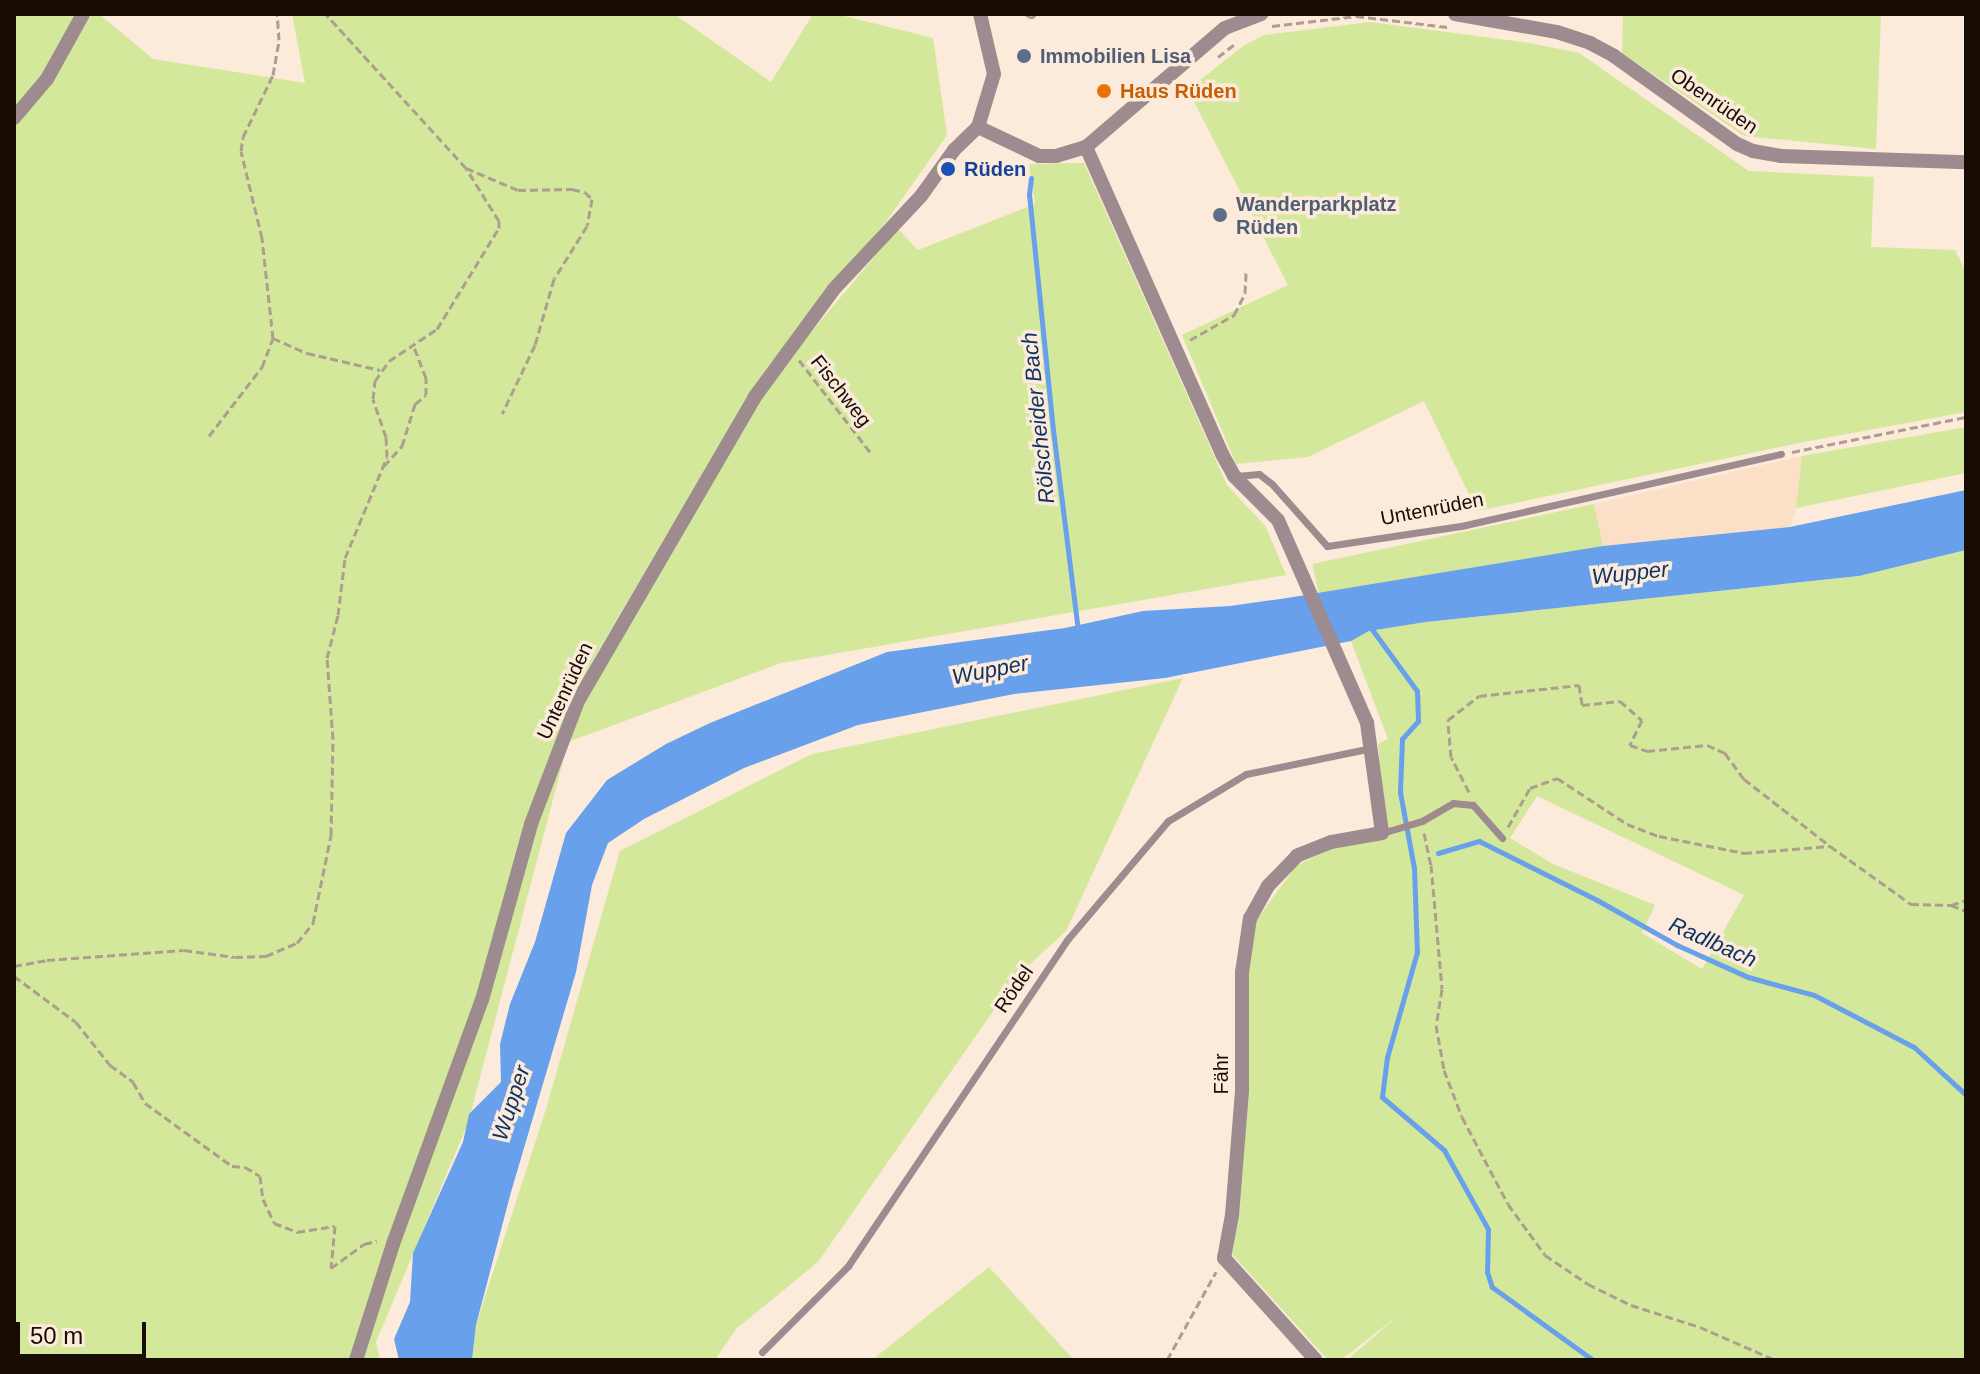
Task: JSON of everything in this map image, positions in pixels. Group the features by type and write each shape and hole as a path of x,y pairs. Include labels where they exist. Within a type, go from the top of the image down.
{"street":[{"path":"14,118 47,79 83,14"},
{"name":"Untenrüden","path":"356,1360 393,1244 482,1000 531,824 578,701 754,398 834,289 921,196 954,150 978,127 994,74 980,14"},
{"path":"978,127 1039,156 1056,156 1086,147 1225,28 1262,20"},
{"name":"Obenrüden","path":"1451,21 1557,32 1590,43 1614,56 1737,144 1753,151 1781,156 1966,162"},
{"path":"1086,147 1234,476 1272,511 1352,686 1367,723 1382,833"},
{"name":"Fähr","path":"1224,1258 1237,1155 1242,972 1250,918 1268,886 1297,856 1331,842 1382,833"},
{"path":"1224,1258 1316,1360"}],"lane":[{"name":"Untenrüden","path":"1234,476 1259,474 1272,484 1327,546 1435,531 1781,454"},
{"name":"Rödel","path":"762,1352 848,1266 1067,940 1168,821 1246,774 1371,748"},
{"name":"Fähr","path":"1382,833 1418,823 1453,803 1473,805"},
{"path":"1473,805 1502,838"}],"path":[{"path":"209,436 262,367 273,338 262,238 241,151 243,137 273,75 279,40 277,14"},
{"path":"326,14 466,168 499,221 496,238 437,329 380,370 373,399 387,445 384,466"},
{"path":"1025,14 1032,18 1036,14"},
{"path":"1262,20 1356,16 1451,21"},
{"path":"1209,64 1247,34"},
{"path":"466,168 518,190 578,189 592,199 587,226 554,279 535,345 502,414"},
{"path":"1175,349 1234,315 1242,303 1246,272"},
{"path":"273,338 307,353 380,370"},
{"path":"14,966 47,960 184,950 235,957 266,956 286,951 310,930 331,835 333,739 327,658 338,615 345,558 359,518 384,466 402,446 415,404 426,395 426,378 414,347"},
{"name":"Fischweg","path":"790,348 870,452"},
{"path":"1781,454 1966,417"},
{"path":"1473,805 1466,780 1451,757 1448,720 1479,696 1579,685 1582,705 1620,701 1642,720 1630,745 1647,751 1707,745 1725,753 1744,779 1911,904 1951,905 1966,900"},
{"path":"1502,838 1530,788 1557,778 1627,824 1691,845 1744,853 1830,846"},
{"path":"1418,823 1435,912 1442,989 1436,1025 1444,1070 1462,1117 1508,1204 1545,1255 1588,1284 1631,1305 1700,1327 1775,1360"},
{"path":"1951,905 1966,911"},
{"path":"14,976 76,1022 110,1065 133,1082 145,1103 232,1166 245,1167 260,1176 263,1199 274,1223 297,1232 335,1226 331,1268 371,1241 393,1244"},
{"path":"1167,1360 1224,1258"}],"shaded area":[{"path":"1802,456 1796,508 1790,527 1603,546 1594,504"}],"green space":[{"path":"14,14 99,14 153,59 305,83 292,14 674,14 771,82 813,14 836,14 933,38 947,135 888,219 776,359 668,532 593,660 574,700 584,703 759,400 786,362 898,229 918,250 1035,204 1029,164 1084,163 1227,485 1266,527 1286,575 781,663 568,742 468,1123 376,1342 380,1360 14,1360"},
{"path":"1623,14 1881,14 1876,149 1744,136 1622,53"},
{"path":"1370,22 1529,43 1579,53 1749,171 1874,177 1871,247 1955,250 1966,272 1966,412 1804,442 1477,511 1424,401 1308,457 1236,464 1182,335 1288,285 1188,90 1243,46 1264,35"},
{"path":"1966,427 1966,473 1796,508 1802,456"},
{"path":"1594,504 1603,546 1321,606 1312,564"},
{"path":"1966,550 1966,1360 1347,1360 1400,1314 1341,1360 1328,1360 1232,1254 1247,1088 1248,978 1253,925 1296,866 1326,851 1385,835 1378,744 1388,739 1351,641 1369,631 1426,622 1859,576","holes":["1537,796 1744,895 1702,969 1642,933 1655,905 1553,864 1510,838"]},
{"path":"1183,678 1066,931 1019,974 818,1262 736,1329 715,1360 472,1360 476,1325 546,1109 620,851 812,754"},
{"path":"989,1267 1074,1360 872,1360"}],"water":[{"name":"Wupper","path":"1966,490 1966,550 1859,576 1426,622 1369,631 1351,641 1165,678 1014,694 858,725 744,768 644,819 608,843 592,885 576,972 511,1192 476,1325 472,1360 399,1360 394,1339 410,1302 413,1253 463,1142 469,1114 501,1082 500,1044 510,1004 535,942 566,833 607,780 666,744 710,723 887,652 1065,628 1143,611 1230,606 1287,598 1603,546 1790,527"}],"waterway":[{"name":"Rölscheider Bach","path":"1031,178 1029,194 1053,430 1078,630"},
{"path":"1371,628 1417,691 1418,721 1402,739 1400,792 1414,868 1417,952 1387,1057 1382,1097 1444,1150 1488,1229 1487,1272 1492,1287 1593,1360"},
{"name":"Radlbach","path":"1438,853 1479,841 1597,900 1677,945 1748,977 1814,995 1914,1047 1966,1095"}],"place":[{"name":"Immobilien Lisa","path":"1024,56"},
{"name":"Haus Rüden","path":"1104,91"},
{"name":"Rüden","path":"948,169"},
{"name":"Wanderparkplatz Rüden","path":"1220,215"}]}
